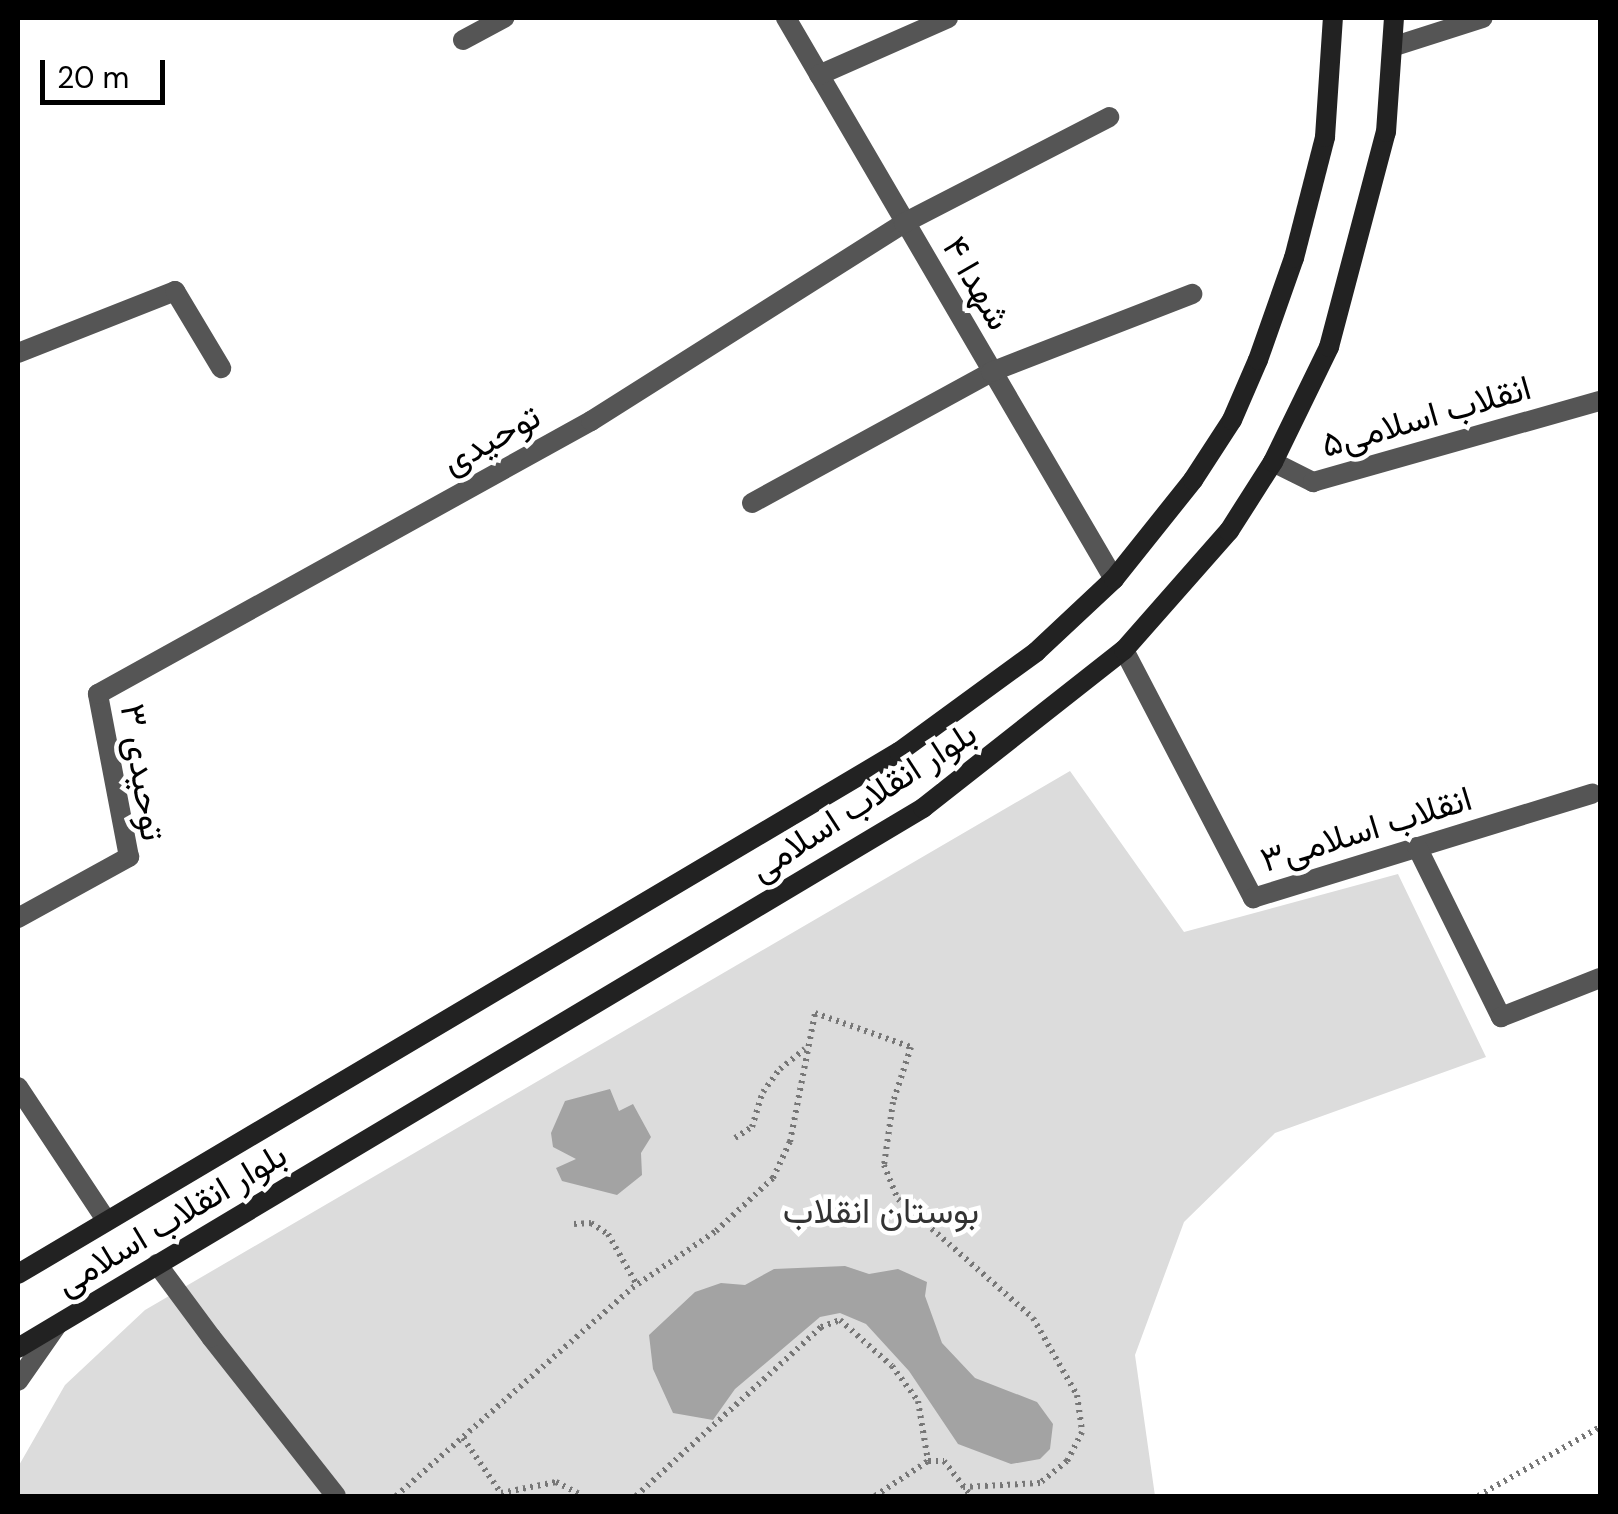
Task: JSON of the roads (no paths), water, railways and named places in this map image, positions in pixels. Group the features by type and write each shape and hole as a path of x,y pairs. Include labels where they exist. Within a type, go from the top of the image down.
{"main road":[{"name":"بلوار انقلاب اسلامی","path":"18,1274 899,752 1036,652 1114,579 1193,480 1232,420 1258,360 1325,137 1333,18"},
{"name":"بلوار انقلاب اسلامی","path":"18,1348 923,808 1124,650 1229,531 1273,462 1329,348 1368,220 1396,46 1394,18"}],"street":[{"path":"463,40 504,18"},
{"name":"شهدا ۴","path":"786,18 1114,579"},
{"path":"819,76 948,18"},
{"path":"1396,46 1483,18"},
{"name":"توحیدی","path":"98,694 591,421 904,223 1109,117"},
{"path":"18,353 175,291 220,368"},
{"path":"752,503 991,372 1192,294"},
{"name":"انقلاب اسلامی۵","path":"1273,462 1314,482 1600,401"},
{"name":"انقلاب اسلامی۳","path":"1124,650 1254,898 1592,794"},
{"name":"توحیدی ۳","path":"18,918 129,857 98,694"},
{"path":"1417,848 1501,1018 1600,978"},
{"path":"18,1087 106,1220"},
{"path":"157,1264 336,1496"},
{"path":"18,1381 58,1324"}],"park label":[{"name":"بوستان انقلاب","path":"881,1211"}]}
